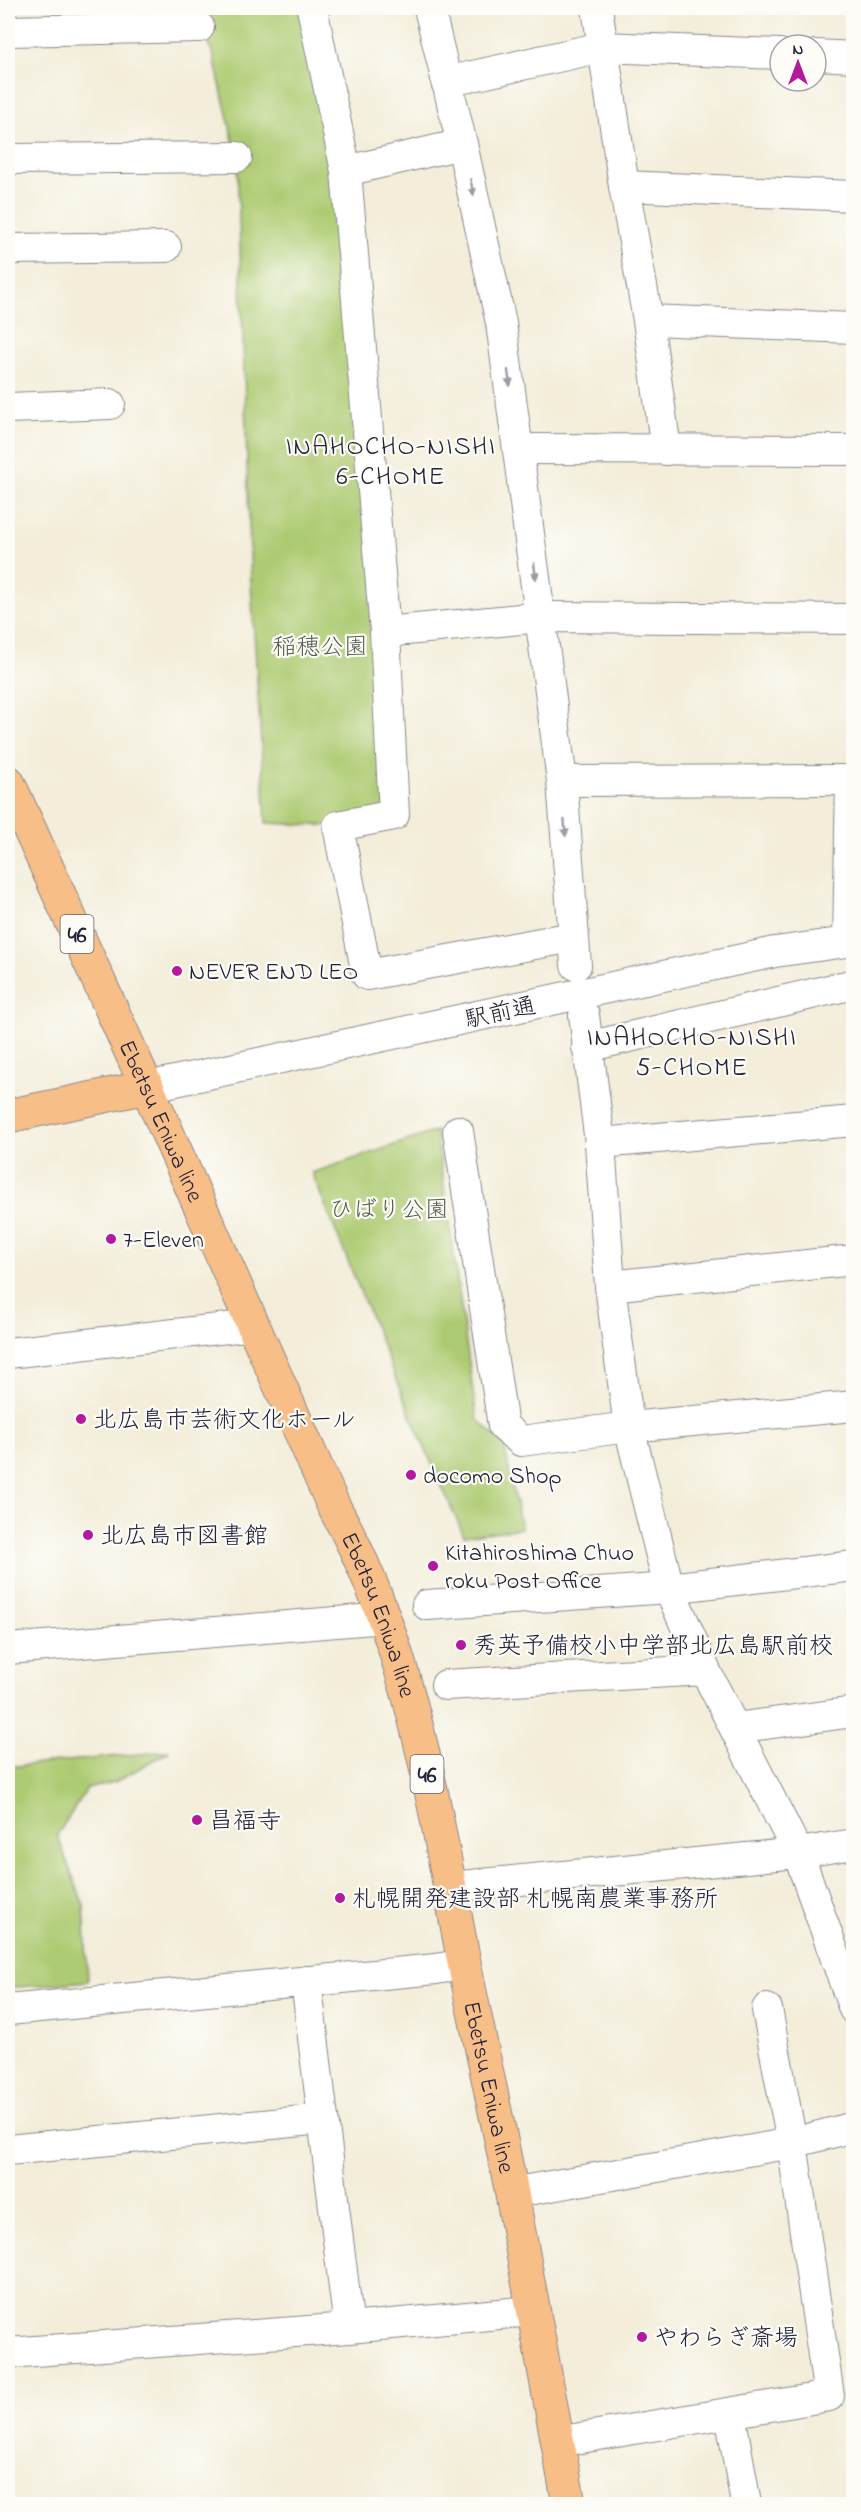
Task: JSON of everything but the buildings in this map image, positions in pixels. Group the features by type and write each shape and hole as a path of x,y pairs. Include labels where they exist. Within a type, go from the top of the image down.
{"main road":[{"name":"Ebetsu Eniwa line","path":"8,782 334,1507 354,1543 385,1618 402,1671 424,1756 512,2193 569,2505"},
{"path":"8,1116 147,1087"}],"street":[{"path":"312,8 346,171 385,632 394,815 338,826 367,975 575,951 562,781 501,323 462,144 429,8"},
{"path":"597,8 624,186 648,320 666,450"},
{"path":"8,31 199,27"},
{"path":"446,82 602,47 768,54"},
{"path":"828,56 854,57"},
{"path":"346,171 462,144"},
{"path":"8,159 237,158"},
{"path":"624,186 854,196"},
{"path":"8,249 166,247"},
{"path":"648,320 854,328"},
{"path":"8,408 110,404"},
{"path":"519,449 854,450"},
{"path":"385,632 541,617 854,619"},
{"path":"562,781 852,780 851,941"},
{"name":"駅前通","path":"147,1087 775,952 851,941"},
{"path":"587,1047 854,984"},
{"path":"584,1015 600,1143 610,1286 629,1427 669,1588 705,1670 798,1853 854,2008"},
{"path":"600,1143 854,1121"},
{"path":"458,1131 503,1426 521,1441 629,1427 854,1406"},
{"path":"610,1286 854,1260"},
{"path":"8,1353 254,1325"},
{"path":"427,1605 669,1588 854,1566"},
{"path":"8,1649 385,1618"},
{"path":"446,1685 705,1670"},
{"path":"735,1728 854,1712"},
{"path":"450,1887 798,1853 854,1844"},
{"path":"8,2010 436,1969 465,1964"},
{"path":"306,1981 349,2328"},
{"path":"557,2442 841,2394 767,2009"},
{"path":"8,2150 323,2119"},
{"path":"512,2193 792,2143 854,2127"},
{"path":"8,2353 532,2312"},
{"path":"730,2414 746,2505"}],"green space":[{"name":"稲穂公園","path":"190,8 311,8 346,171 394,815 338,826 266,823 251,584 237,157 213,54"},
{"name":"ひばり公園","path":"436,1131 477,1419 504,1445 521,1528 464,1536 416,1428 312,1173"},
{"path":"170,1751 115,1782 87,1789 57,1835 84,1906 88,1981 8,1988 8,1767"}],"place":[{"name":"NEVER END LEO","path":"177,971"},
{"name":"7-Eleven","path":"111,1239"},
{"name":"北広島市芸術文化ホール","path":"81,1419"},
{"name":"docomo Shop","path":"411,1475"},
{"name":"北広島市図書館","path":"88,1535"},
{"name":"Kitahiroshima Chuo roku Post Office","path":"433,1566"},
{"name":"秀英予備校小中学部北広島駅前校","path":"461,1645"},
{"name":"昌福寺","path":"197,1820"},
{"name":"札幌開発建設部 札幌南農業事務所","path":"340,1898"},
{"name":"やわらぎ斎場","path":"642,2337"}],"district":[{"name":"INAHOCHO-NISHI 6-CHOME","path":"391,460"},
{"name":"INAHOCHO-NISHI 5-CHOME","path":"692,1051"}]}
